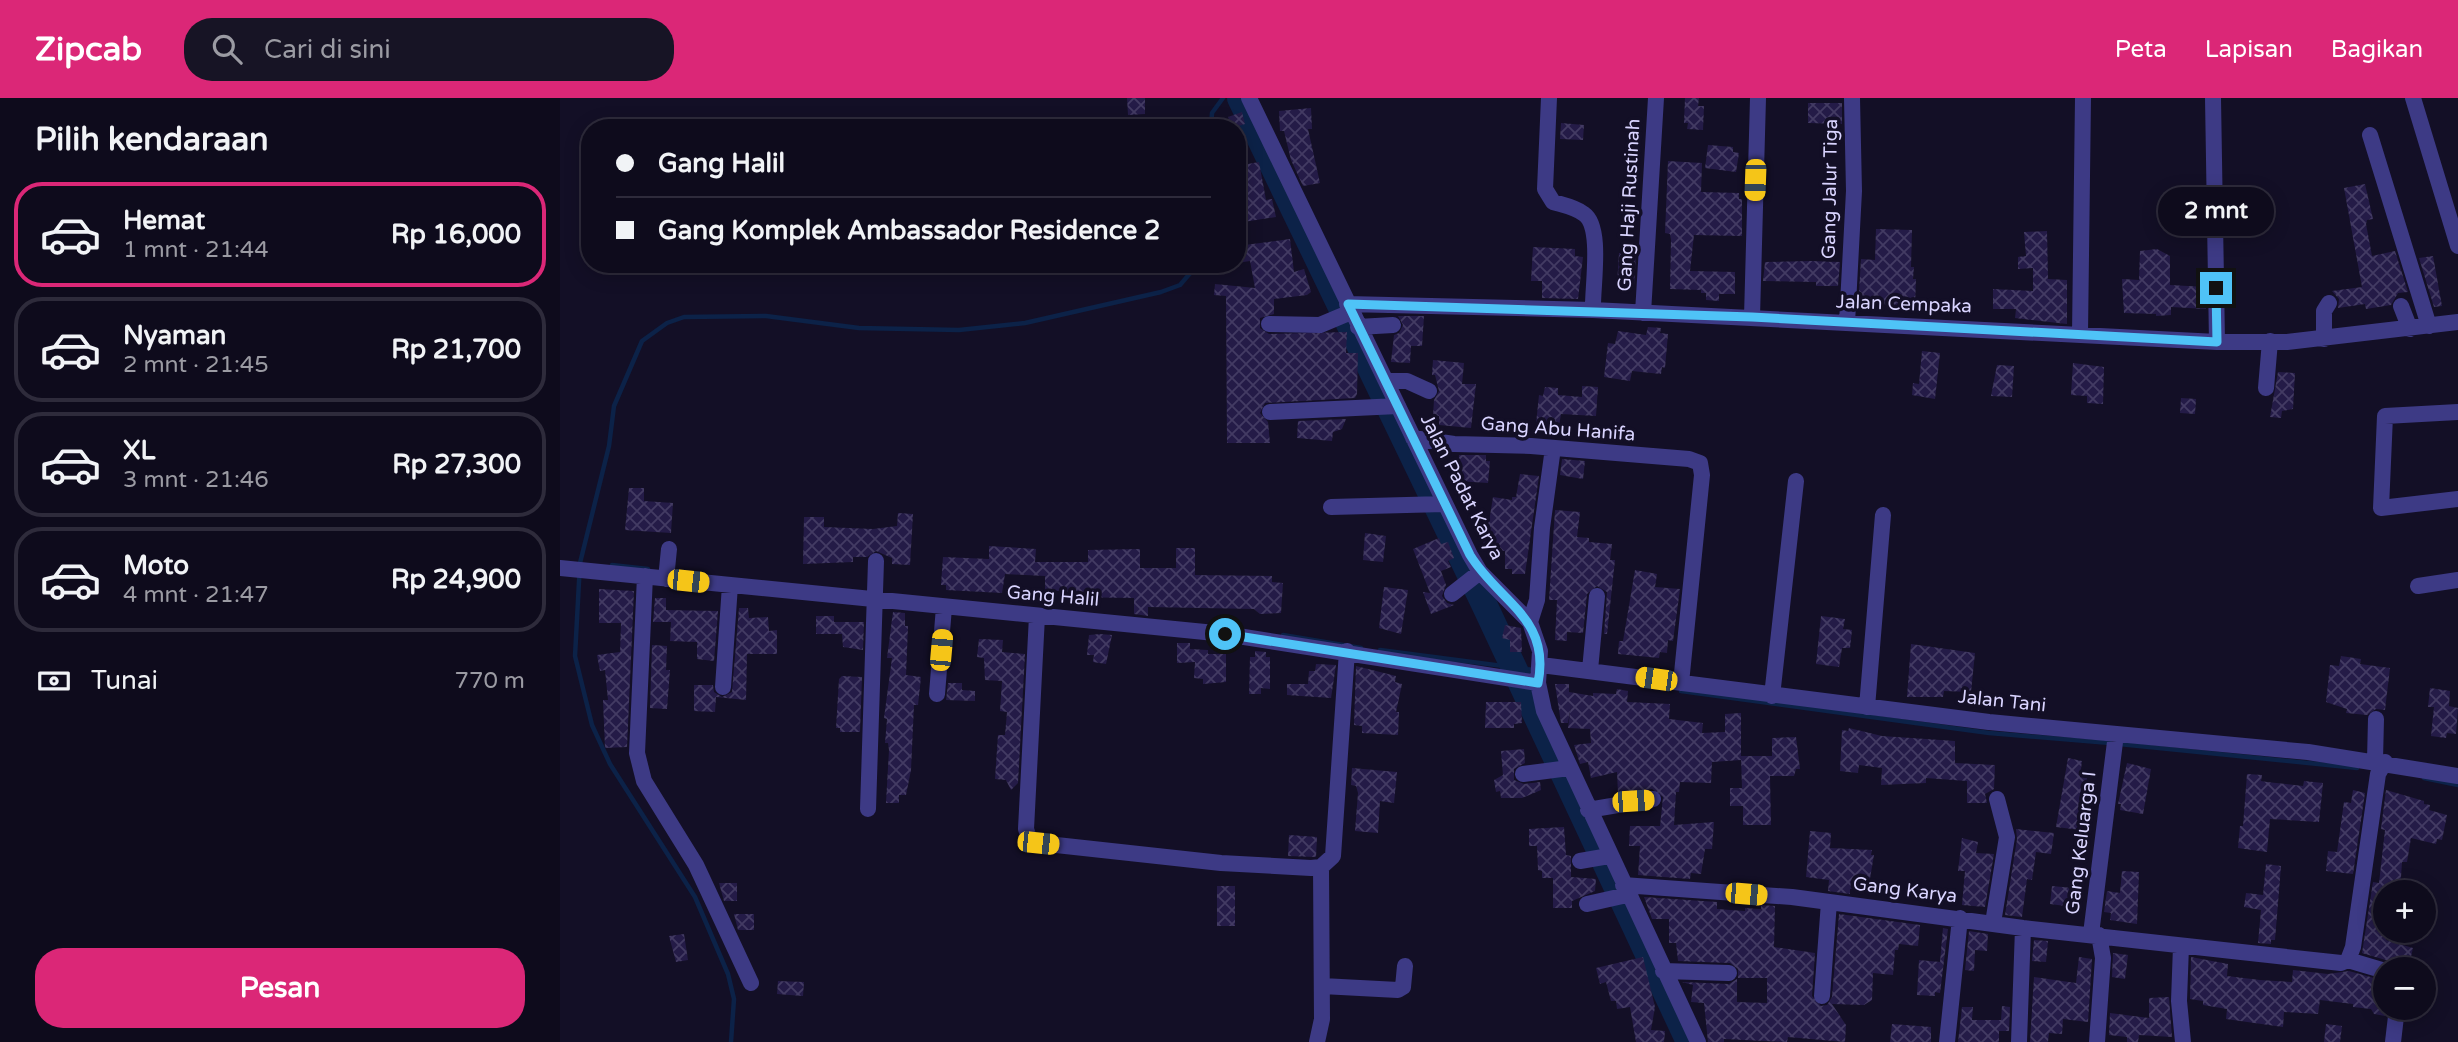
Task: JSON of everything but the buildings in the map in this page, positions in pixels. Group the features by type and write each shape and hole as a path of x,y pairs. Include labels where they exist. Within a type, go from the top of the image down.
{"street":[{"name":"Jalan Padat Karya","path":"1249,98 1346,312 1358,327 1398,405 1437,504 1474,577 1530,622 1540,651 1538,675 1544,711 1561,770 1588,810 1598,859 1622,894 1698,1042"},
{"path":"1549,98 1545,189 1553,202 1585,214 1591,222 1595,240 1593,310"},
{"name":"Gang Haji Rustinah","path":"1643,313 1656,98"},
{"path":"1752,317 1758,98"},
{"name":"Gang Jalur Tiga","path":"1847,323 1854,191 1852,98"},
{"path":"2080,334 2083,98"},
{"path":"2213,98 2217,342"},
{"path":"2413,98 2458,246"},
{"path":"2370,135 2429,326"},
{"path":"2324,339 2324,312 2329,303"},
{"path":"2401,306 2410,329"},
{"name":"Jalan Cempaka","path":"1269,324 1320,325 1346,312 1593,310 2217,342 2324,339 2458,323"},
{"path":"1358,327 1393,325"},
{"path":"2266,388 2270,341"},
{"path":"1386,381 1407,381 1429,391"},
{"path":"1270,412 1398,405"},
{"path":"2458,412 2385,415 2381,508 2458,499"},
{"name":"Gang Abu Hanifa","path":"1413,438 1454,444 1553,448 1689,459 1700,463 1702,475 1681,683"},
{"path":"1530,622 1537,600 1542,528 1553,448"},
{"path":"1772,696 1796,481"},
{"path":"1331,507 1437,504"},
{"path":"1867,707 1883,515"},
{"path":"667,574 670,549"},
{"path":"868,809 876,561"},
{"name":"Gang Halil","path":"561,568 645,576 667,574 730,585 876,594 944,607 1225,634 1508,677 1538,675"},
{"path":"645,576 637,753 644,781 696,865 751,983"},
{"path":"1452,594 1474,577"},
{"path":"2418,586 2458,580"},
{"path":"723,687 730,585"},
{"path":"1590,670 1597,596"},
{"path":"937,694 944,607"},
{"path":"1037,616 1027,817 1029,838 1038,843 1221,863 1321,867 1333,856 1346,651"},
{"name":"Jalan Tani","path":"1538,675 1590,670 1772,696 2458,776"},
{"path":"2348,960 2353,947 2380,766 2376,719"},
{"name":"Gang Keluarga I","path":"2097,1042 2102,958 2095,935 2115,737"},
{"path":"1523,774 1561,770"},
{"path":"1588,810 1653,799"},
{"path":"1993,923 2007,837 1997,799"},
{"path":"1317,1042 1322,1019 1321,867"},
{"name":"Gang Karya","path":"1587,904 1622,894 1829,902 2023,928 2341,964 2348,960 2373,967"},
{"path":"1822,996 1829,902"},
{"path":"1947,1042 1959,918"},
{"path":"2019,1042 2023,928"},
{"path":"2181,946 2179,1002 2183,1042"},
{"path":"2245,953 2246,971"},
{"path":"1322,986 1398,990 1403,987 1405,966"},
{"path":"1663,971 1729,974"},
{"path":"2393,1042 2396,1020"}],"waterway":[{"path":"1212,119 1212,113 1223,98"},
{"path":"1240,98 1484,604 1689,1042"},
{"path":"731,1042 734,999 728,974 695,897 610,764 592,725 575,656 580,563 609,446 614,406 642,341 667,323 684,317 766,316 859,328 959,330 1025,323 1161,292 1180,285 1190,273"},
{"path":"612,565 648,569"},
{"path":"1283,635 1361,648"},
{"path":"1380,650 1534,670"},
{"path":"1681,691 1989,733 2110,743"},
{"path":"2119,744 2357,768"},
{"path":"2424,778 2458,785"}],"route":[{"path":"1225,634 1538,683 1540,651 1530,622 1480,572 1470,555 1348,304 1593,310 2217,342 2216,288"}]}
